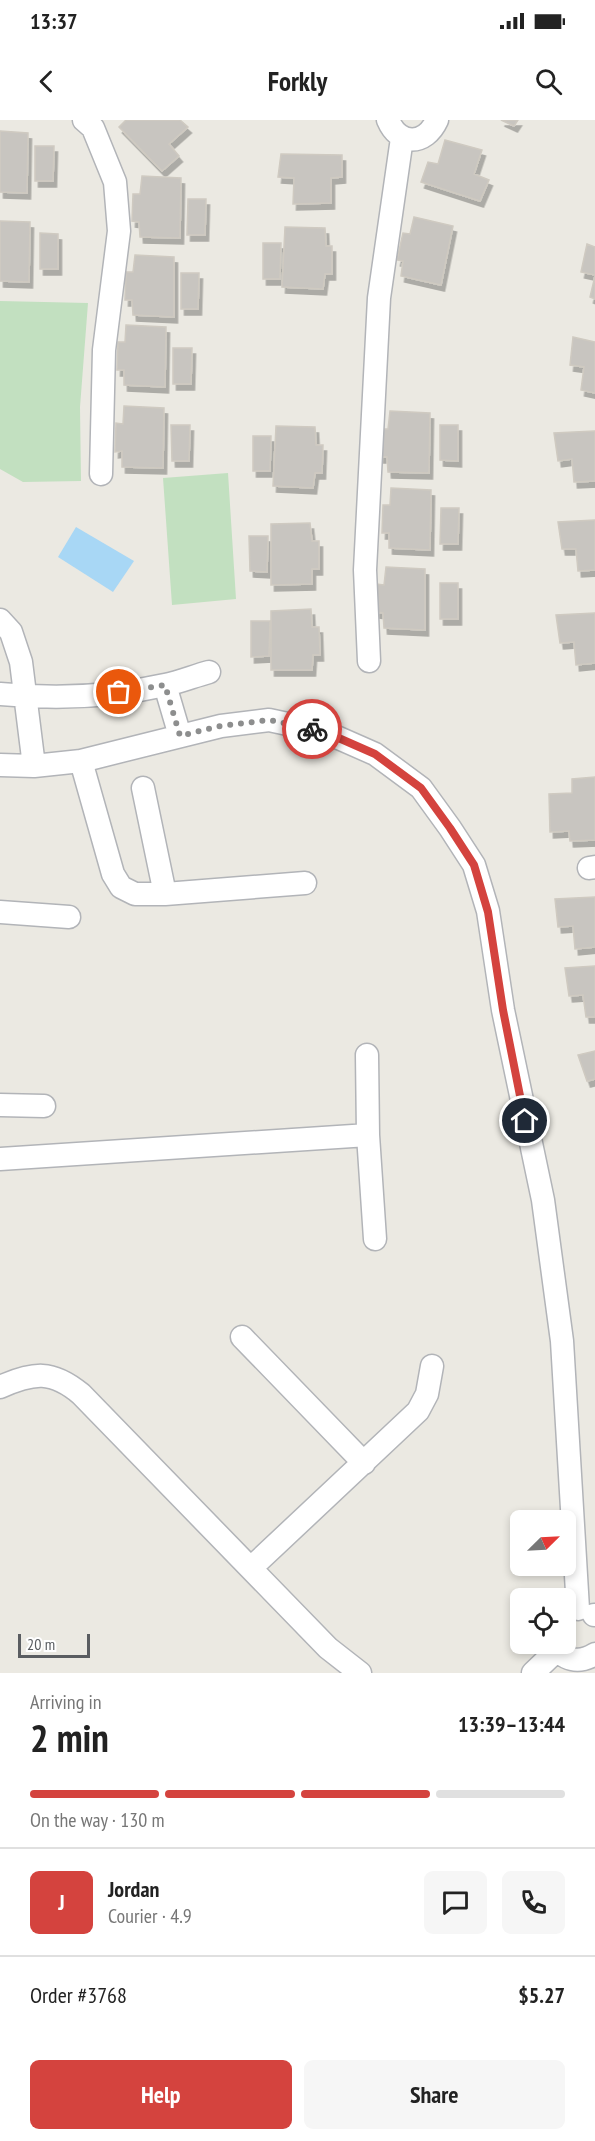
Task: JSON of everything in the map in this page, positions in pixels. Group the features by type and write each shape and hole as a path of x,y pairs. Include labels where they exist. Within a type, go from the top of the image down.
{"street":[{"path":"387,120 393,131 402,138 413,140 424,137 437,120"},
{"path":"92,123 116,182 119,231 104,350 101,474"},
{"path":"369,661 365,570 379,298 402,138"},
{"path":"0,620 11,632 21,662 34,766"},
{"path":"0,694 96,695 165,685 209,672"},
{"path":"165,685 180,736"},
{"path":"0,765 34,766 81,761 220,726 269,720 325,732 375,754 421,788 450,828 474,865 488,912 503,1010 545,1212 562,1341 586,1613"},
{"path":"81,761 113,874 121,887 135,894 165,894 305,883"},
{"path":"143,788 165,894"},
{"path":"0,912 69,916"},
{"path":"366,1054 368,1135 375,1239"},
{"path":"0,1106 44,1106"},
{"path":"0,1159 368,1135"},
{"path":"242,1337 364,1463"},
{"path":"252,1568 418,1411 427,1394 432,1366"},
{"path":"0,1387 32,1375 58,1378 69,1384 328,1648 360,1673"},
{"path":"533,1673 550,1654"},
{"path":"565,1654 571,1659 585,1662"}],"green space":[{"path":"0,301 88,303 80,407 81,481 23,482 0,469"},
{"path":"228,473 236,599 172,605 163,478"}],"water":[{"path":"76,527 134,561 113,592 58,557"}],"building":[{"path":"126,120 180,120 188,127 169,144 179,156 162,171 119,127"},
{"path":"501,120 518,120 514,126"},
{"path":"0,131 28,133 27,193 0,192"},
{"path":"445,140 482,150 474,174 489,180 480,201 421,182 428,162 438,164"},
{"path":"35,146 54,146 53,181 35,181"},
{"path":"281,154 342,155 342,177 331,178 331,203 293,204 294,178 278,177"},
{"path":"142,176 181,178 180,238 140,237 139,222 132,221 133,194 140,194"},
{"path":"188,199 206,199 205,235 187,235"},
{"path":"414,217 453,226 441,285 401,276 403,261 397,260 403,233 410,234"},
{"path":"0,221 30,222 29,282 0,281"},
{"path":"285,227 325,228 326,246 332,246 332,274 325,274 323,289 282,287"},
{"path":"40,233 58,234 58,269 40,269"},
{"path":"263,243 281,243 280,279 263,279"},
{"path":"587,244 595,247 595,275 581,272"},
{"path":"135,255 174,257 174,317 133,315 132,300 125,300 126,272 133,272"},
{"path":"181,273 199,273 198,309 181,309"},
{"path":"595,276 595,299 590,297"},
{"path":"126,325 166,327 165,387 124,385 124,370 117,370 118,342 125,342"},
{"path":"573,337 595,342 595,393 581,390 584,367 570,365"},
{"path":"173,348 192,348 191,384 173,384"},
{"path":"124,406 164,408 163,468 122,467 122,451 115,452 116,423 123,424"},
{"path":"390,411 430,413 429,473 388,472 387,457 380,457 381,429 388,429"},
{"path":"171,425 190,425 189,461 172,461"},
{"path":"440,425 458,425 458,461 440,460"},
{"path":"276,426 315,427 316,445 323,445 322,473 315,473 313,488 273,486"},
{"path":"595,431 595,481 574,482 572,459 558,461 554,433"},
{"path":"253,436 271,436 270,471 253,471"},
{"path":"391,488 431,490 430,550 389,548 389,533 382,533 383,505 390,505"},
{"path":"441,508 459,508 458,544 440,544"},
{"path":"595,520 595,570 578,571 576,549 562,549 558,522"},
{"path":"310,523 312,541 319,541 319,569 312,569 312,584 271,585 271,524"},
{"path":"249,536 268,536 267,572 250,571"},
{"path":"386,567 425,569 425,630 384,628 383,613 376,612 377,584 384,585"},
{"path":"440,583 458,583 458,619 440,619"},
{"path":"311,609 312,627 319,627 320,655 313,655 312,670 271,670 271,611"},
{"path":"595,613 595,663 576,665 574,642 560,643 556,615"},
{"path":"251,621 270,621 269,656 251,657"},
{"path":"595,777 595,840 570,841 569,831 550,832 549,794 572,793 572,779"},
{"path":"595,897 595,947 575,949 573,926 558,927 555,899"},
{"path":"595,966 595,1017 586,1017 583,995 569,996 565,968"},
{"path":"595,1051 595,1079 587,1081 578,1055"}],"way so far":[{"path":"119,692 165,685 180,736 220,726 269,720 312,729"}],"route":[{"path":"312,729 325,732 375,754 421,788 474,865 488,912 503,1010 525,1121"}]}
